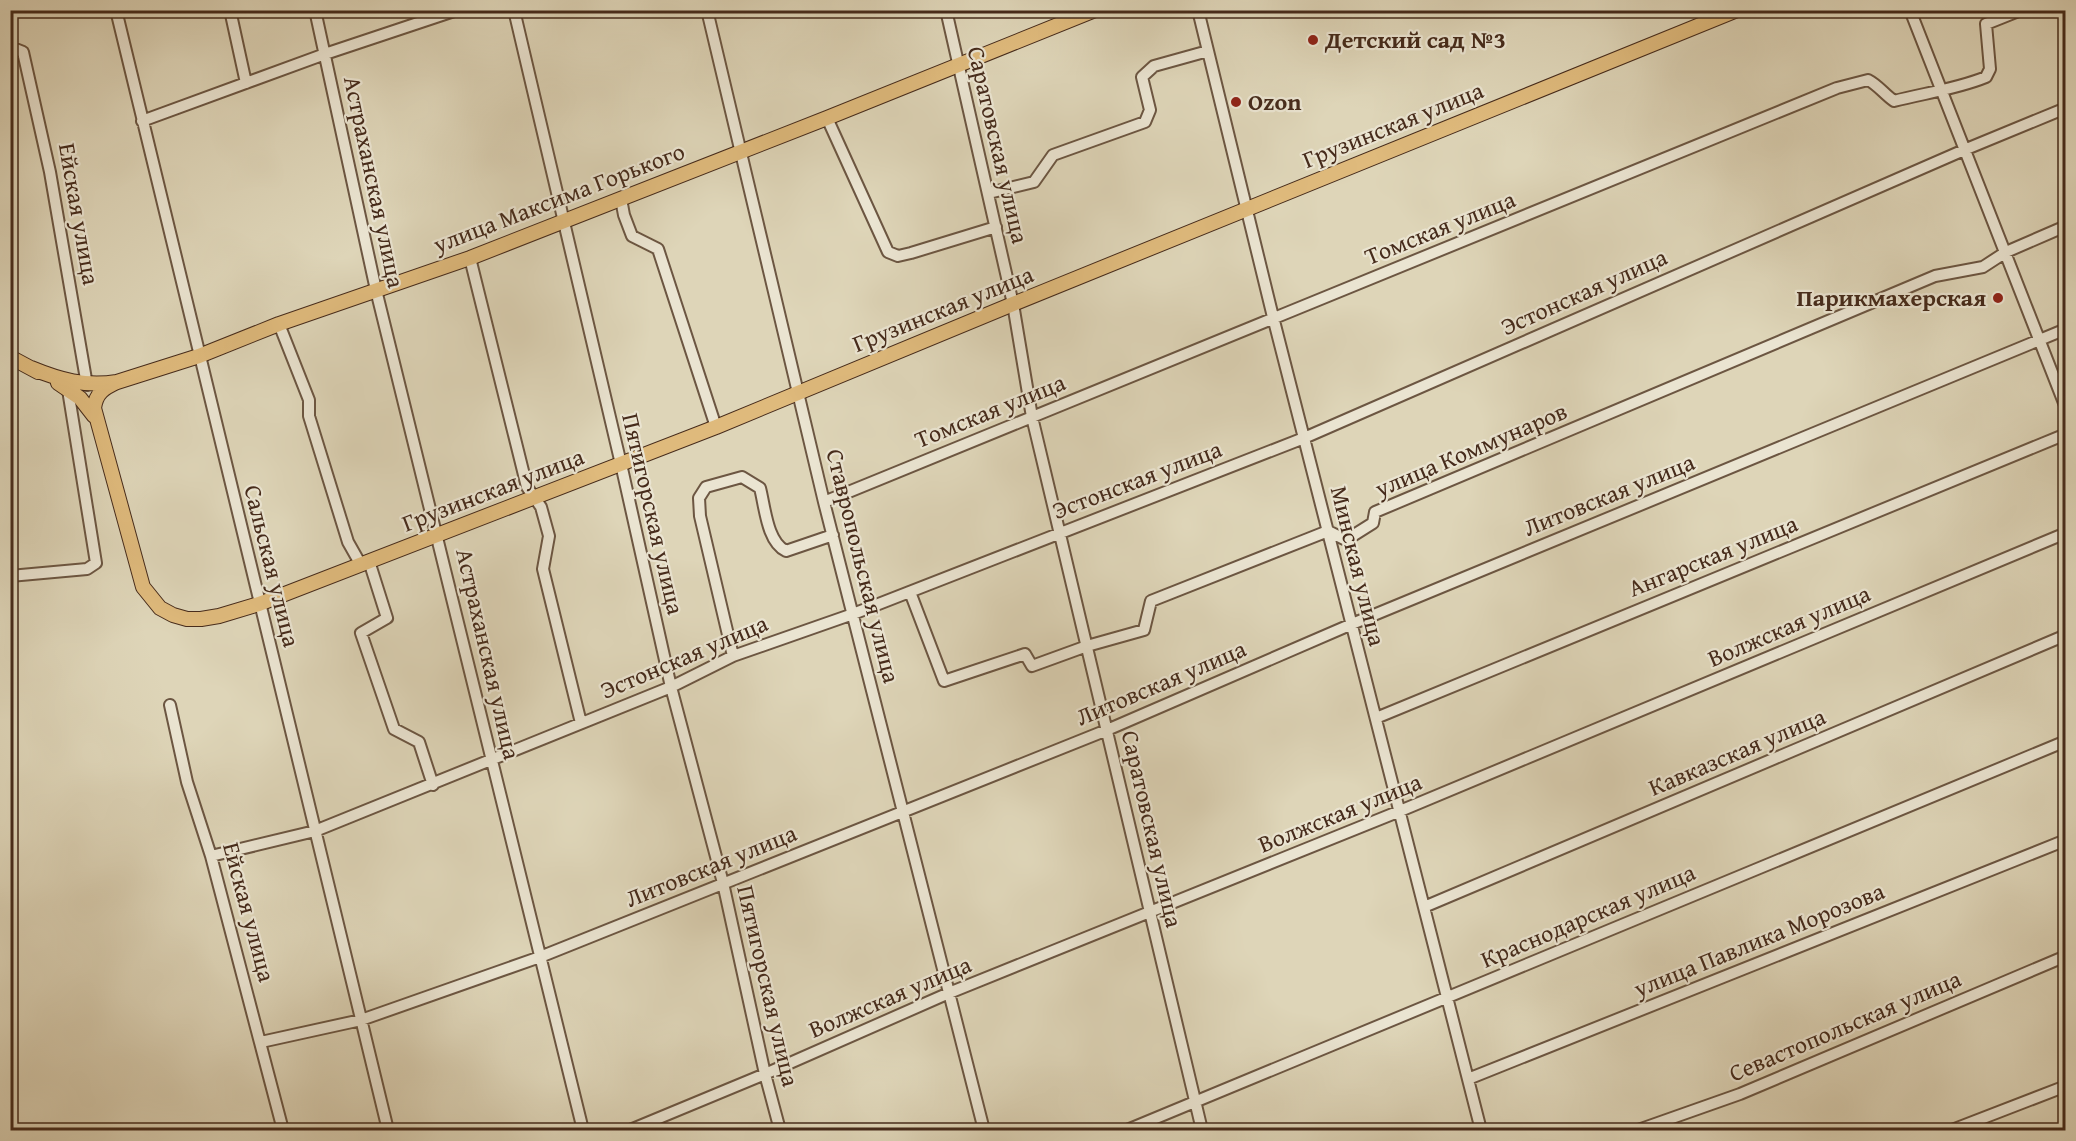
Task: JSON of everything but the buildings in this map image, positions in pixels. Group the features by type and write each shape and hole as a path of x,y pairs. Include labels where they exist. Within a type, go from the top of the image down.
{"main road":[{"name":"улица Максима Горького","path":"30,368 69,382 87,385 117,382 199,356 279,324 470,258 1095,10"},
{"name":"Грузинская улица","path":"96,421 143,587 160,608 173,615 201,619 259,604 716,427 1737,10"},
{"path":"10,357 80,398 96,421"},
{"path":"96,421 93,408 95,399 106,387 117,382"}],"street":[{"name":"Сальская улица","path":"116,10 388,1131"},
{"path":"230,10 246,83"},
{"name":"Астраханская улица","path":"315,10 376,290 583,1131"},
{"path":"142,121 325,54 457,10"},
{"name":"Пятигорская улица","path":"514,10 621,464 670,687 723,883 765,1074 780,1131"},
{"name":"Ставропольская улица","path":"707,10 824,501 984,1131"},
{"name":"Саратовская улица","path":"945,10 1013,304 1032,417 1202,1131"},
{"name":"Минская улица","path":"1198,10 1273,317 1481,1131"},
{"path":"1910,10 2066,408"},
{"name":"Томская улица","path":"824,501 1854,82 1868,80 1877,84 1894,101 1941,89 1964,86 1986,77 1990,69 1986,24 2021,10"},
{"name":"Ейская улица","path":"16,48 50,172 87,385"},
{"path":"988,193 1034,182 1053,156 1145,122 1150,110 1142,77 1154,66 1208,51"},
{"name":"Эстонская улица","path":"211,856 315,831 670,687 733,656 853,614 1304,438 2066,108"},
{"path":"827,118 888,252 898,256 911,254 996,227"},
{"path":"621,199 632,236 658,249 716,427"},
{"name":"улица Коммунаров","path":"910,591 944,681 1025,654 1032,666 1087,646 1144,630 1151,601 1328,531 1346,540 1373,523 1376,512 1935,276 1983,267 2006,252 2066,226"},
{"path":"470,258 527,487 541,507 549,536 543,569 581,723"},
{"path":"279,324 309,400 309,416 348,542 365,563 387,618 361,633 394,729 419,742 433,784"},
{"name":"Литовская улица","path":"261,1042 361,1020 540,957 1107,730 1352,624 2066,329"},
{"path":"10,576 87,569 96,562 68,390"},
{"name":"Ангарская улица","path":"1376,718 2066,434"},
{"path":"733,656 700,516 699,498 706,488 742,477 760,488 772,537 779,548 786,551 833,535"},
{"name":"Волжская улица","path":"630,1131 949,993 1400,812 2066,533"},
{"name":"Кавказская улица","path":"1424,907 2066,635"},
{"name":"Ейская улица","path":"170,705 187,782 211,856 283,1131"},
{"name":"Краснодарская улица","path":"1127,1131 2066,741"},
{"name":"улица Павлика Морозова","path":"1468,1079 2066,840"},
{"name":"Севастопольская улица","path":"1638,1131 1740,1094 2066,956"},
{"path":"1952,1131 1966,1128 2066,1086"}],"place":[{"name":"Детский сад №3","path":"1313,40"},
{"name":"Ozon","path":"1236,102"},
{"name":"Парикмахерская","path":"1998,298"}]}
